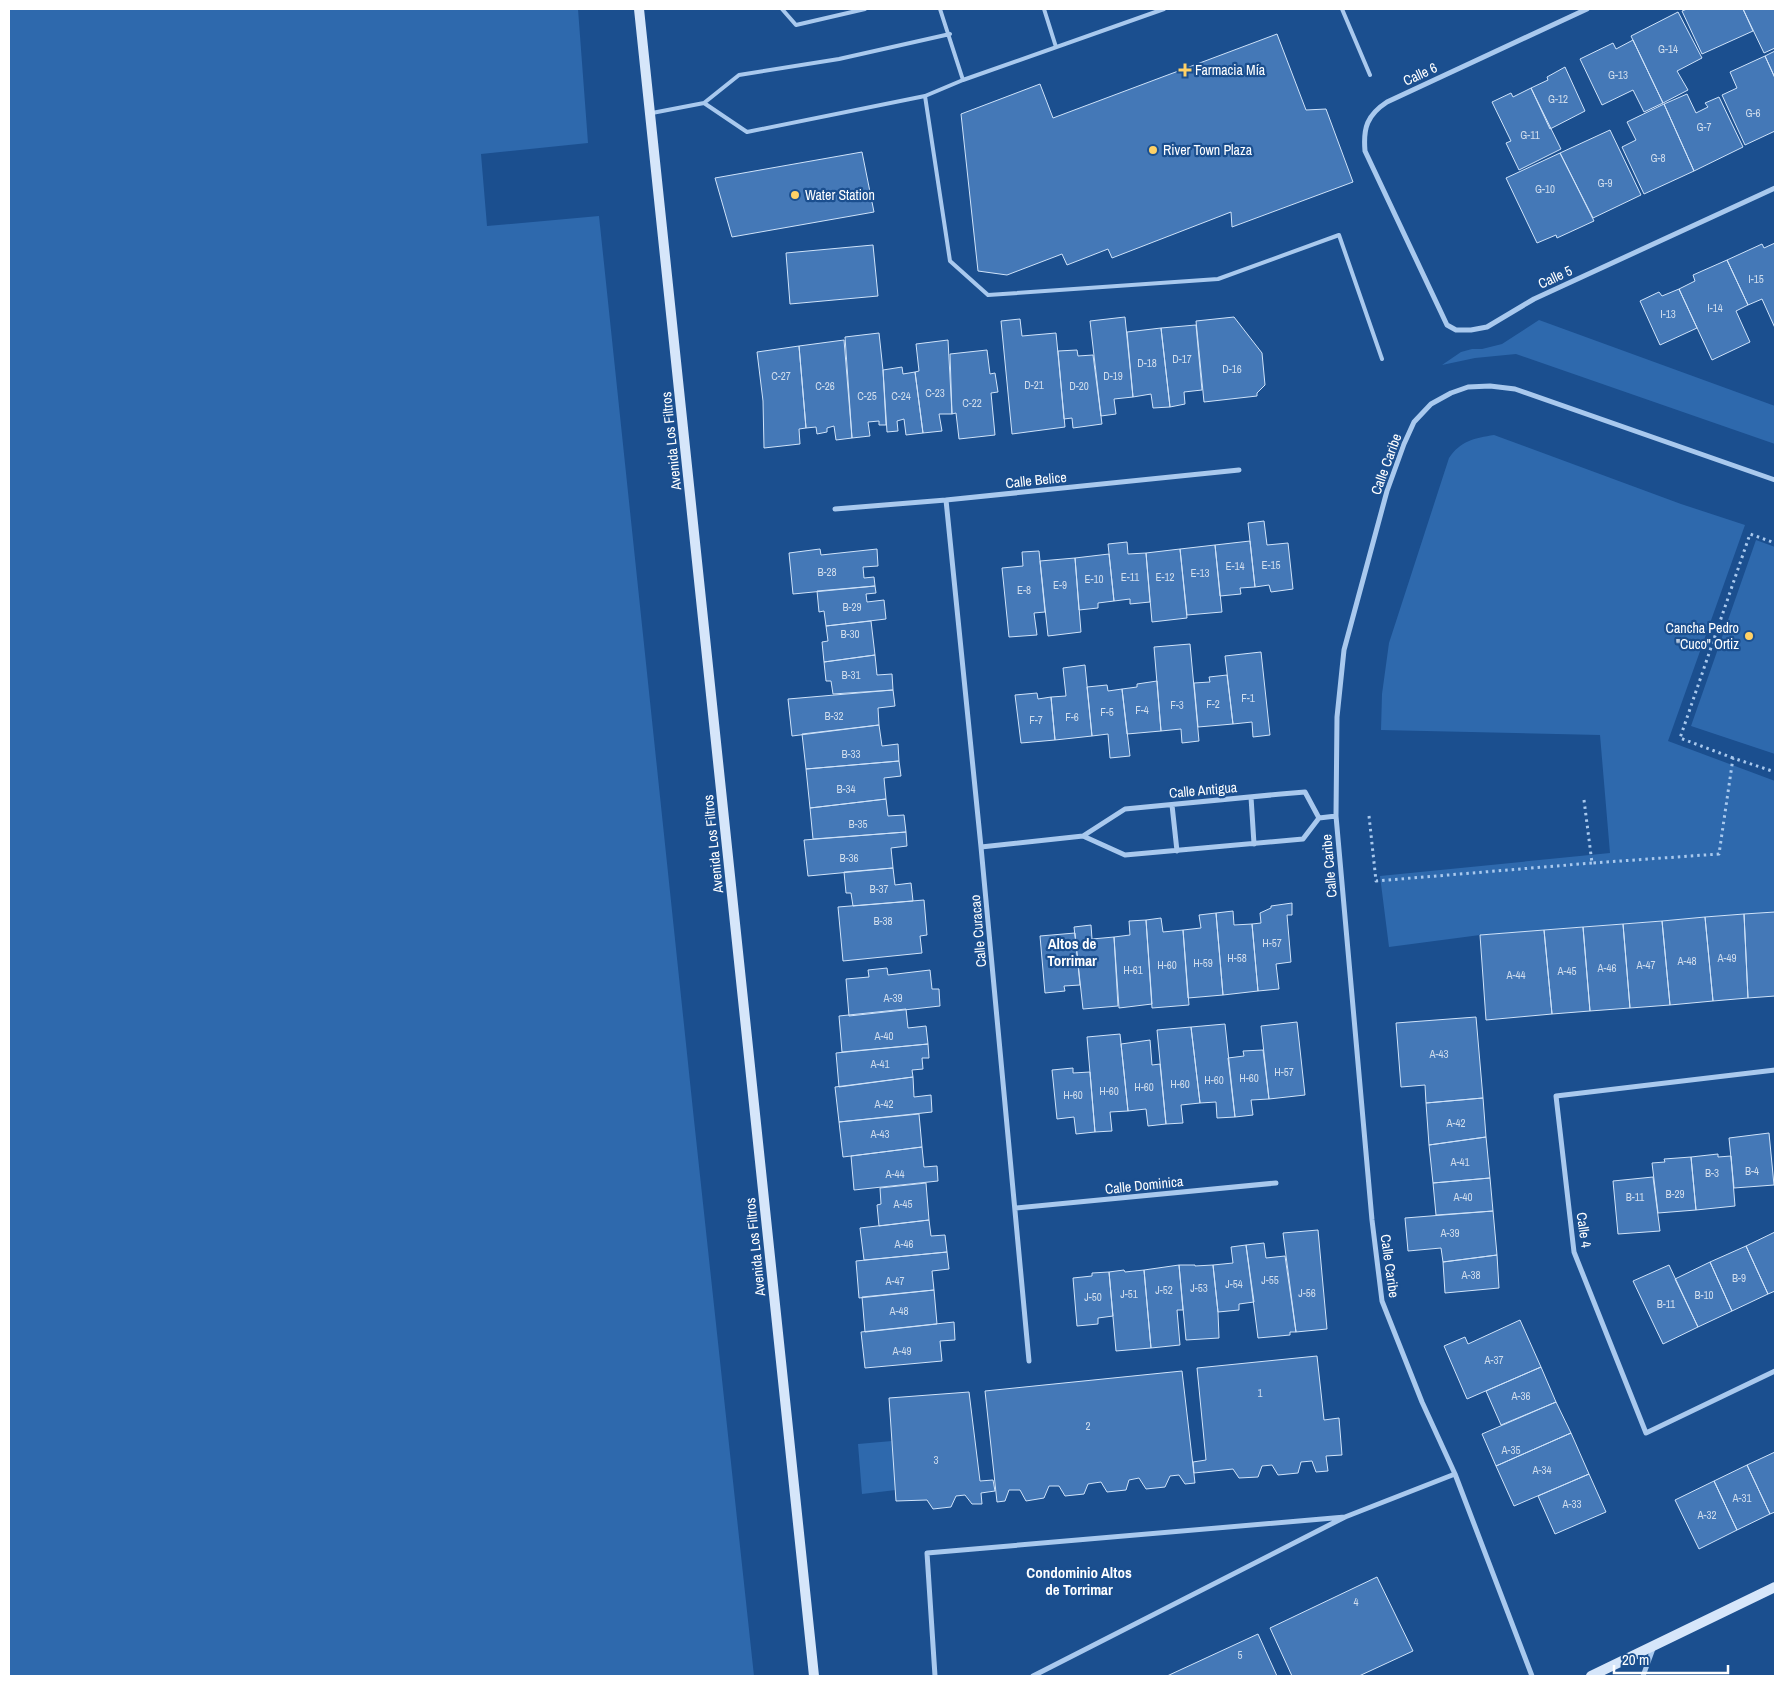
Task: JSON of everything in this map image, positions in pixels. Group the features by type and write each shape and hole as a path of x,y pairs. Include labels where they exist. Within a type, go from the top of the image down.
{"main road":[{"name":"Avenida Los Filtros","path":"639,9 814,1676"},
{"path":"1591,1676 1775,1587"}],"street":[{"name":"Calle 6","path":"1400,223 1365,151 1364,138 1366,128 1376,109 1586,9"},
{"name":"Calle 5","path":"1400,223 1446,324 1456,330 1471,330 1487,327 1534,299 1775,188"},
{"name":"Calle Caribe","path":"1532,1676 1455,1474 1422,1402 1382,1301 1372,1220 1336,816 1338,717 1344,650 1386,491 1404,444 1414,422 1431,404 1451,393 1468,387 1490,386 1515,389 1775,480"},
{"name":"Calle Belice","path":"835,509 946,500 1239,470"},
{"name":"Calle Curacao","path":"946,500 981,847 1029,1361"},
{"name":"Calle Antigua","path":"981,847 1083,836 1124,809 1304,792 1319,818"},
{"path":"1251,797 1254,844"},
{"path":"1172,805 1177,851"},
{"path":"1083,836 1125,855 1177,851 1304,839 1319,818 1336,816"},
{"name":"Calle 4","path":"1775,1070 1556,1096 1574,1252 1646,1433 1775,1371"},
{"name":"Calle Dominica","path":"1015,1208 1276,1183"},
{"path":"1033,1676 1344,1517 1455,1474"},
{"path":"935,1676 927,1554 1344,1517"},
{"path":"1643,1676 1655,1645"}],"lane":[{"path":"782,9 796,25 865,9"},
{"path":"940,9 950,34 963,80"},
{"path":"1044,9 1056,47"},
{"path":"704,103 747,132 925,96 963,80 1164,9"},
{"path":"1342,9 1370,75"},
{"path":"650,113 704,103 739,75 839,59 950,34"},
{"path":"925,96 950,261 988,295 1218,279 1339,235 1382,359"}],"path":[{"path":"1775,543 1750,534 1680,738 1775,772"},
{"path":"1369,816 1376,881 1719,854 1733,758"},
{"path":"1584,800 1592,863"}],"shaded area":[{"path":"9,9 578,9 588,143 481,154 487,226 599,216 754,1676 9,1676"},
{"path":"1539,320 1775,406 1775,444 1516,354 1475,358 1442,365 1461,352 1502,344"},
{"path":"1494,435 1681,504 1745,525 1668,741 1775,781 1775,912 1480,935 1389,947 1380,876 1610,853 1600,735 1381,730 1382,694 1389,643 1449,458 1463,444 1480,437"},
{"name":"Cancha Pedro \"Cuco\" Ortiz","path":"1756,540 1775,547 1775,754 1691,726"},
{"path":"892,1441 896,1490 862,1494 858,1444"}],"building":[{"path":"1687,9 1743,9 1753,31 1702,54 1682,11"},
{"path":"1743,9 1775,9 1775,48 1764,53"},
{"path":"1678,12 1702,58 1677,71 1688,90 1663,103 1631,36"},
{"name":"River Town Plaza","path":"1277,34 1306,110 1326,109 1353,182 1232,227 1231,212 1112,258 1108,249 1067,265 1062,254 1007,275 978,271 961,114 1040,84 1053,118"},
{"path":"1633,40 1663,103 1644,112 1633,90 1602,105 1580,59 1613,43 1616,49"},
{"path":"1775,51 1775,78 1765,56"},
{"path":"1765,56 1775,78 1775,131 1745,145 1722,95 1737,88 1730,72"},
{"path":"1565,67 1585,111 1550,129 1531,88 1548,80 1547,77"},
{"path":"1531,88 1561,149 1519,170 1506,143 1511,141 1492,102 1511,93 1513,97"},
{"path":"1687,94 1696,113 1708,107 1705,103 1719,97 1743,147 1694,171 1664,104"},
{"path":"1664,104 1694,171 1644,194 1622,147 1636,140 1627,122"},
{"path":"1610,130 1641,195 1593,218 1560,153"},
{"name":"Water Station","path":"862,152 874,212 732,237 715,178"},
{"path":"1560,153 1594,221 1557,238 1556,235 1537,243 1506,178"},
{"path":"1775,243 1775,328 1762,299 1748,305 1727,260 1762,244 1764,248"},
{"path":"873,245 878,296 790,304 786,253"},
{"path":"1727,260 1748,305 1736,311 1750,342 1712,360 1679,289 1695,281 1693,275"},
{"path":"1679,289 1697,328 1660,345 1640,301 1659,292 1662,296"},
{"path":"1125,317 1133,397 1114,399 1116,414 1101,416 1090,321"},
{"path":"1234,317 1262,353 1265,385 1257,393 1257,396 1204,402 1196,321"},
{"path":"1020,319 1022,336 1056,333 1065,427 1012,434 1001,321"},
{"path":"1196,325 1202,390 1184,392 1185,404 1170,407 1161,328"},
{"path":"1161,328 1170,407 1153,408 1151,394 1133,397 1127,332"},
{"path":"879,333 886,425 879,425 879,421 868,422 870,436 852,438 845,337"},
{"path":"844,340 852,438 836,440 834,426 827,428 827,432 817,434 816,427 806,428 799,346"},
{"path":"948,340 952,414 939,414 942,431 923,433 915,372 919,371 916,344"},
{"path":"799,346 806,428 799,429 800,444 764,448 763,401 757,352"},
{"path":"987,350 990,374 995,373 998,392 991,393 995,435 959,439 956,413 952,414 950,354"},
{"path":"1077,350 1078,356 1093,355 1102,424 1073,428 1072,418 1064,419 1058,351"},
{"path":"902,367 903,374 915,372 923,433 906,435 904,419 897,421 898,431 887,432 883,370"},
{"path":"1264,521 1267,545 1288,543 1293,589 1271,592 1269,585 1255,587 1248,523"},
{"path":"1250,541 1255,587 1240,588 1241,594 1220,596 1215,545"},
{"path":"1127,542 1128,554 1146,553 1150,602 1130,604 1130,599 1114,601 1108,544"},
{"path":"1215,545 1222,612 1187,615 1180,549"},
{"path":"820,549 821,555 877,549 878,566 863,567 864,578 874,577 875,586 793,594 789,553"},
{"path":"1180,549 1187,618 1152,622 1146,553"},
{"path":"1039,551 1045,612 1034,613 1037,635 1009,637 1002,568 1023,566 1022,552"},
{"path":"1109,554 1114,601 1098,603 1098,608 1079,610 1075,558"},
{"path":"1075,558 1081,632 1048,636 1040,561"},
{"path":"875,586 876,593 866,594 867,602 884,600 886,619 826,626 824,611 819,612 817,591"},
{"path":"871,621 875,655 824,662 822,642 828,641 826,626"},
{"path":"1190,644 1199,741 1182,743 1181,729 1161,731 1154,647"},
{"path":"1261,652 1270,735 1253,737 1252,722 1233,724 1225,656"},
{"path":"875,655 877,675 892,674 893,690 833,694 831,681 826,681 824,662"},
{"path":"1085,665 1092,736 1055,740 1051,697 1066,696 1063,668"},
{"path":"1227,675 1233,724 1198,727 1194,683 1210,682 1209,677"},
{"path":"1157,681 1161,731 1127,734 1122,689 1137,687 1137,684"},
{"path":"1107,685 1108,691 1122,689 1130,756 1110,758 1108,734 1092,736 1087,687"},
{"path":"893,690 895,706 878,708 879,725 792,736 788,699"},
{"path":"1037,693 1038,699 1051,697 1055,740 1021,743 1015,695"},
{"path":"879,725 882,746 898,744 899,761 806,769 802,734"},
{"path":"899,761 901,776 884,778 886,799 810,808 806,769"},
{"path":"886,799 888,816 904,815 906,832 813,839 810,808"},
{"path":"906,832 907,846 891,848 893,868 808,876 804,840"},
{"path":"893,868 895,885 911,883 913,901 853,906 851,893 846,893 844,872"},
{"path":"924,900 927,935 920,936 922,953 843,961 838,907"},
{"path":"1292,903 1292,915 1287,915 1291,962 1276,964 1279,989 1258,991 1252,924 1261,923 1260,913 1271,908 1271,906"},
{"path":"1233,911 1234,925 1252,924 1258,991 1223,995 1216,913"},
{"path":"1775,912 1775,996 1748,998 1744,914"},
{"path":"1216,913 1223,995 1188,998 1183,930 1201,928 1199,915"},
{"path":"1744,914 1748,998 1713,1001 1705,917"},
{"path":"1705,917 1713,1001 1670,1005 1662,921"},
{"path":"1161,918 1163,932 1183,930 1189,1005 1152,1008 1146,920"},
{"path":"1146,920 1152,1004 1119,1008 1114,937 1130,935 1129,921"},
{"path":"1662,921 1670,1005 1630,1008 1623,924"},
{"path":"1623,924 1630,1008 1590,1011 1583,927"},
{"path":"1091,925 1092,939 1114,937 1118,1006 1083,1009 1074,927"},
{"path":"1583,927 1590,1011 1552,1014 1544,930"},
{"path":"1544,930 1552,1014 1486,1020 1480,935"},
{"path":"1075,933 1080,985 1064,986 1065,991 1045,993 1040,936"},
{"path":"887,968 888,975 930,970 932,989 939,989 940,1006 849,1016 846,979 869,977 868,970"},
{"path":"906,1009 908,1028 926,1026 928,1044 842,1052 839,1016"},
{"path":"1476,1017 1483,1098 1426,1103 1425,1085 1401,1087 1396,1023"},
{"path":"1297,1022 1305,1095 1269,1099 1261,1026"},
{"path":"1225,1024 1235,1117 1217,1118 1216,1102 1200,1103 1191,1027"},
{"path":"1191,1027 1200,1103 1181,1105 1183,1123 1166,1124 1157,1030"},
{"path":"1120,1034 1128,1111 1110,1112 1112,1131 1095,1132 1087,1037"},
{"path":"1150,1040 1152,1065 1160,1064 1166,1124 1148,1126 1146,1109 1128,1111 1121,1044"},
{"path":"928,1044 929,1058 922,1058 923,1069 912,1070 913,1077 839,1087 836,1053"},
{"path":"1263,1050 1269,1099 1251,1100 1253,1115 1235,1117 1228,1058 1244,1056 1243,1051"},
{"path":"1073,1068 1073,1073 1090,1072 1095,1132 1076,1134 1074,1117 1057,1119 1052,1070"},
{"path":"913,1077 914,1097 931,1095 932,1112 839,1122 835,1087"},
{"path":"1483,1098 1486,1137 1429,1145 1426,1103"},
{"path":"919,1114 922,1147 843,1157 839,1122"},
{"path":"1769,1133 1774,1185 1734,1188 1729,1138"},
{"path":"1486,1137 1490,1178 1433,1183 1429,1145"},
{"path":"922,1147 924,1167 937,1166 938,1181 854,1190 851,1156"},
{"path":"1718,1154 1718,1157 1731,1156 1735,1206 1696,1210 1691,1157"},
{"path":"1691,1157 1696,1210 1658,1213 1652,1163 1665,1162 1664,1159"},
{"path":"1653,1177 1660,1231 1618,1234 1613,1181"},
{"path":"1490,1178 1493,1211 1436,1215 1433,1183"},
{"path":"926,1183 929,1220 879,1226 877,1205 881,1204 880,1188"},
{"path":"1493,1211 1497,1255 1443,1262 1441,1248 1408,1251 1405,1218"},
{"path":"929,1220 931,1236 945,1235 947,1252 864,1260 860,1228"},
{"path":"1318,1230 1327,1329 1296,1332 1283,1233"},
{"path":"1775,1232 1775,1291 1768,1294 1746,1246"},
{"path":"1264,1243 1266,1258 1285,1256 1296,1332 1290,1332 1290,1335 1258,1338 1246,1245"},
{"path":"1246,1245 1254,1302 1239,1304 1239,1310 1218,1312 1213,1265 1233,1263 1231,1247"},
{"path":"1746,1246 1768,1294 1732,1311 1710,1262"},
{"path":"947,1252 949,1269 932,1271 934,1290 859,1298 856,1261"},
{"path":"1497,1255 1499,1288 1445,1293 1443,1262"},
{"path":"1710,1262 1732,1311 1698,1327 1675,1279"},
{"path":"1179,1265 1183,1310 1177,1310 1180,1345 1151,1348 1144,1270"},
{"path":"1179,1265 1213,1265 1219,1338 1186,1340"},
{"path":"1669,1265 1698,1327 1663,1344 1633,1281"},
{"path":"1124,1270 1125,1272 1144,1270 1151,1348 1116,1351 1109,1272"},
{"path":"1109,1272 1113,1316 1098,1318 1098,1324 1077,1326 1073,1278 1092,1276 1092,1273"},
{"path":"934,1290 937,1324 865,1332 862,1297"},
{"path":"1520,1320 1541,1367 1467,1399 1444,1346 1465,1337 1468,1344"},
{"path":"954,1322 955,1340 940,1341 942,1361 865,1368 861,1332"},
{"path":"1317,1356 1324,1420 1339,1418 1342,1455 1326,1456 1328,1471 1316,1472 1312,1461 1301,1462 1298,1473 1278,1475 1272,1465 1262,1466 1258,1477 1239,1478 1233,1469 1194,1473 1193,1462 1206,1460 1197,1368"},
{"path":"1541,1367 1556,1402 1501,1425 1486,1391"},
{"path":"1182,1371 1195,1483 1185,1484 1179,1475 1170,1476 1165,1487 1146,1489 1139,1478 1129,1480 1126,1490 1107,1492 1101,1482 1088,1484 1084,1494 1065,1496 1059,1486 1049,1486 1044,1498 1026,1501 1020,1490 1009,1490 1005,1501 997,1502 985,1391"},
{"path":"969,1392 980,1481 993,1480 995,1491 981,1493 982,1504 972,1504 965,1495 956,1496 951,1507 933,1509 927,1500 896,1501 889,1398"},
{"path":"1556,1402 1571,1433 1496,1466 1482,1434"},
{"path":"1571,1433 1589,1474 1514,1506 1496,1466"},
{"path":"1775,1452 1775,1512 1770,1514 1747,1465"},
{"path":"1747,1465 1770,1514 1737,1530 1714,1481"},
{"path":"1589,1474 1606,1512 1555,1534 1538,1496"},
{"path":"1714,1481 1737,1530 1699,1549 1675,1500"},
{"path":"1377,1577 1413,1651 1359,1676 1292,1676 1270,1628"},
{"path":"1258,1634 1277,1676 1167,1676"}],"place":[{"name":"Farmacia Mía","path":"1185,70"},
{"name":"River Town Plaza","path":"1153,150"},
{"name":"Water Station","path":"795,195"},
{"name":"Cancha Pedro \"Cuco\" Ortiz","path":"1749,636"}],"district":[{"name":"Altos de Torrimar","path":"1072,952"},
{"name":"Condominio Altos de Torrimar","path":"1079,1580"}]}
